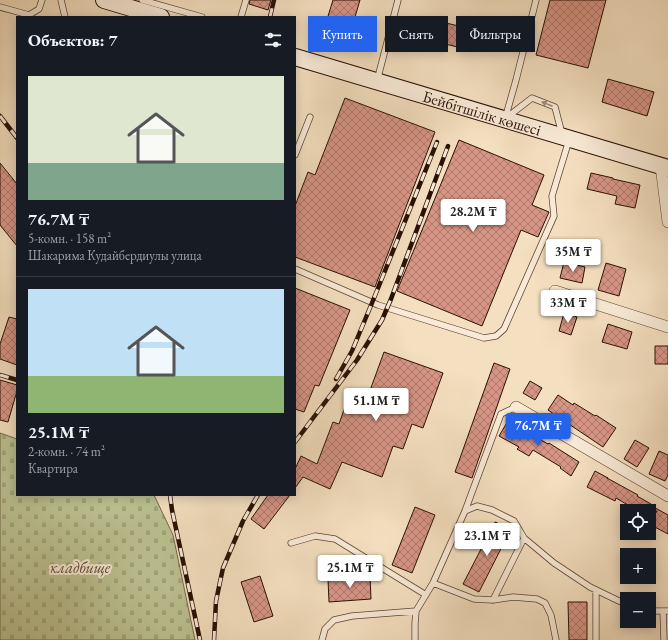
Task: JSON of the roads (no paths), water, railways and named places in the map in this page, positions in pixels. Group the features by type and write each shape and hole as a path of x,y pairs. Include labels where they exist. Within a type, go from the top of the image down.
{"street":[{"path":"113,1 158,16"},
{"name":"Бейбітшілік көшесі","path":"296,57 665,167"},
{"path":"665,167 668,222"},
{"path":"555,290 668,327"},
{"path":"516,407 668,496"}],"lane":[{"path":"0,7 29,15 39,9 42,0"},
{"path":"60,0 65,16"},
{"path":"142,0 198,16"},
{"path":"241,16 246,0"},
{"path":"377,81 398,0"},
{"path":"504,119 516,80 536,0"},
{"path":"296,269 378,304 484,338 496,336 504,329 554,216 552,196 566,138 555,107 532,98 504,119"},
{"path":"296,152 310,117"},
{"path":"415,640 414,624 416,611 433,583 465,510 501,414 516,407"},
{"path":"465,510 477,506 492,510 514,521 524,538 554,562 596,590 620,602"},
{"path":"291,543 315,536 335,539 426,595"},
{"path":"493,600 524,538"},
{"path":"433,583 474,599 493,600 513,597 537,599 546,603 551,615 556,640"},
{"path":"596,590 596,640"},
{"path":"322,640 325,629 334,620 352,616 416,611"},
{"path":"664,640 666,611"}],"railway":[{"path":"270,16 274,0"},
{"path":"0,116 16,137"},
{"path":"336,379 352,351 437,142"},
{"path":"296,441 357,360 382,320 448,146"},
{"path":"0,375 16,380"},
{"path":"170,496 200,640"},
{"path":"214,640 216,601 223,568 243,521 257,496"}],"park label":[{"name":"кладбище","path":"80,567"}]}
